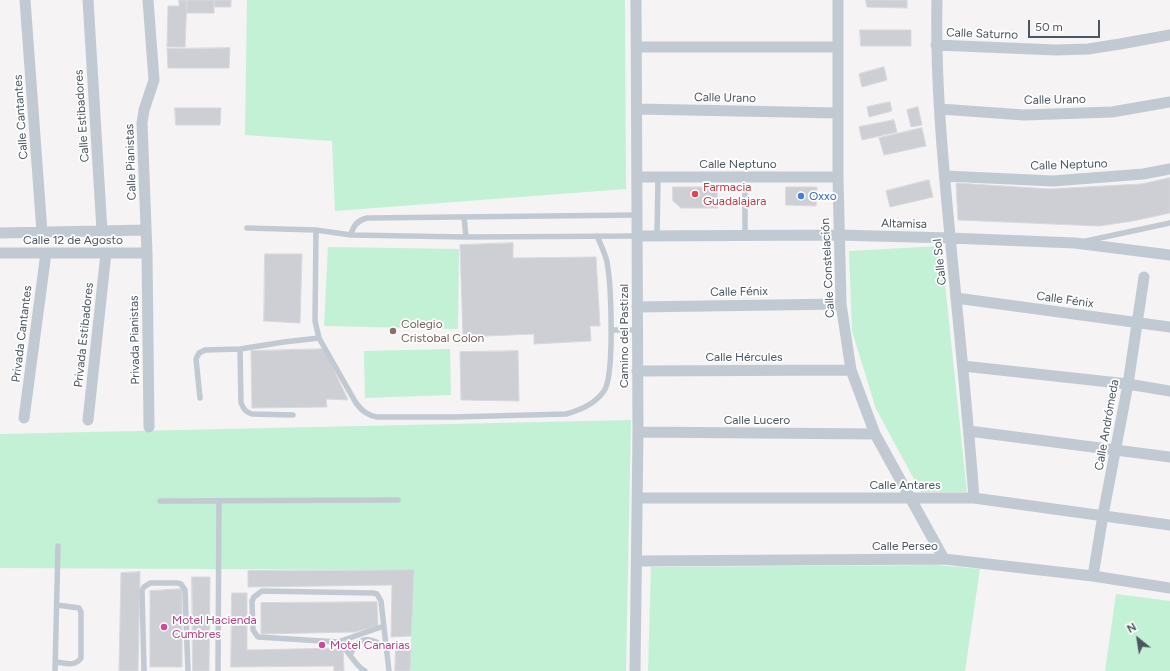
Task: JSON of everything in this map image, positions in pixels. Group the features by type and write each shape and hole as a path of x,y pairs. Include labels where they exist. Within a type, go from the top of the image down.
{"street":[{"name":"Calle Cantantes","path":"25,0 42,232"},
{"name":"Calle Estibadores","path":"88,0 102,231"},
{"name":"Calle Pianistas","path":"147,253 142,116 154,80 148,0"},
{"name":"Camino del Pastizal","path":"636,0 636,109 638,177 638,561 636,671"},
{"name":"Calle Constelación","path":"838,0 838,236 841,304 851,370 875,434 944,559"},
{"name":"Calle Sol","path":"937,0 936,45 944,176 963,366 974,498"},
{"name":"Calle Saturno","path":"936,45 1056,50 1088,49 1170,35"},
{"path":"636,47 838,47"},
{"name":"Calle Urano","path":"940,109 1024,114 1112,112 1170,102"},
{"name":"Calle Urano","path":"636,109 838,113"},
{"name":"Calle Neptuno","path":"944,176 1053,180 1143,174 1170,169"},
{"name":"Calle Neptuno","path":"638,177 838,177"},
{"name":"Calle 12 de Agosto","path":"0,233 146,230"},
{"name":"Altamisa","path":"637,236 838,236 950,238 1075,243 1170,255"},
{"name":"Calle 12 de Agosto","path":"0,253 147,253"},
{"name":"Privada Cantantes","path":"24,418 46,253"},
{"name":"Privada Estibadores","path":"88,420 106,253"},
{"name":"Privada Pianistas","path":"147,253 149,427"},
{"name":"Calle Andrómeda","path":"1093,576 1128,384 1144,277"},
{"name":"Calle Fénix","path":"956,298 1170,327"},
{"name":"Calle Fénix","path":"637,307 841,304"},
{"path":"963,366 1128,384 1170,391"},
{"name":"Calle Hércules","path":"637,371 851,370"},
{"path":"969,431 1170,457"},
{"name":"Calle Lucero","path":"638,432 875,434"},
{"name":"Calle Antares","path":"638,498 974,498 1170,524"},
{"name":"Calle Perseo","path":"638,561 944,559 1093,576 1170,588"}],"lane":[{"path":"657,235 658,177"},
{"path":"745,193 745,236"},
{"path":"351,235 352,228 356,222 367,218 637,215"},
{"path":"464,217 466,237"},
{"path":"1075,243 1170,223"},
{"path":"247,228 316,230 351,235 466,237 637,236"},
{"path":"316,230 315,321 319,338 356,404 362,411 377,417 529,416 566,414 582,410 596,401 605,390 610,373 611,330 607,262 597,236"},
{"path":"611,330 637,330"},
{"path":"200,398 196,359 199,354 206,350 240,349 277,342 319,338"},
{"path":"240,349 242,403 244,409 252,414 293,415"},
{"path":"160,501 398,500"},
{"path":"218,671 219,501"},
{"path":"55,671 58,546"},
{"path":"144,671 142,590 150,583 177,583 185,590 188,671"},
{"path":"384,626 338,642 258,637 253,630 252,601 254,597 262,592 378,594 381,601 384,626 386,649 389,671"},
{"path":"56,662 74,664 81,658 81,612 79,608 57,605"},
{"path":"350,655 357,644 364,640 372,639 386,649"},
{"path":"338,642 361,669 365,671"}],"green space":[{"path":"247,0 625,0 626,189 335,211 332,141 245,135"},
{"path":"941,246 967,492 921,492 876,409 852,331 849,251"},
{"path":"328,247 459,249 458,329 324,326"},
{"path":"450,349 451,395 365,398 364,351"},
{"path":"631,420 626,671 410,671 413,570 0,568 0,434"},
{"path":"937,565 980,569 965,671 648,671 651,567"},
{"path":"1116,594 1170,601 1170,671 1105,671"}],"building":[{"path":"179,0 187,0 185,47 167,47 168,6 179,6"},
{"path":"187,0 214,0 214,13 187,13"},
{"path":"215,0 231,0 231,7 215,7"},
{"path":"866,0 907,0 907,8 867,7"},
{"path":"860,30 911,30 911,46 861,46"},
{"path":"230,48 229,68 168,68 167,49"},
{"path":"884,67 887,80 862,87 859,74"},
{"path":"890,102 892,111 869,117 867,107"},
{"path":"918,107 922,125 911,127 907,110"},
{"path":"175,108 221,108 220,125 176,125"},
{"path":"894,120 897,132 862,140 859,127"},
{"path":"922,128 926,146 884,155 879,138"},
{"path":"1170,178 1170,213 1133,221 1099,226 958,220 956,183 1049,189 1141,184"},
{"path":"929,180 933,197 890,207 886,191"},
{"name":"Farmacia Guadalajara","path":"673,187 717,187 718,208 681,208 673,201"},
{"name":"Oxxo","path":"786,187 817,187 816,206 786,205"},
{"path":"513,243 513,258 596,257 600,326 590,326 591,341 534,344 534,334 463,337 460,245"},
{"path":"265,254 302,254 300,323 264,321"},
{"path":"324,349 348,400 326,399 327,407 252,408 251,351"},
{"path":"518,351 519,401 461,400 460,352"},
{"path":"414,570 411,636 391,637 392,585 248,587 248,571"},
{"path":"140,572 138,671 119,671 121,573"},
{"path":"192,577 210,577 209,671 193,671"},
{"path":"182,589 182,667 150,667 150,591"},
{"path":"232,593 247,593 247,650 343,648 344,671 334,671 334,666 231,667"},
{"path":"377,602 378,626 355,632 261,634 261,603"},
{"path":"396,647 411,647 410,671 395,671"}],"place":[{"name":"Farmacia Guadalajara","path":"695,194"},
{"name":"Oxxo","path":"801,196"},
{"name":"Colegio Cristobal Colon","path":"393,331"},
{"name":"Motel Hacienda Cumbres","path":"164,627"},
{"name":"Motel Canarias","path":"322,645"}]}
